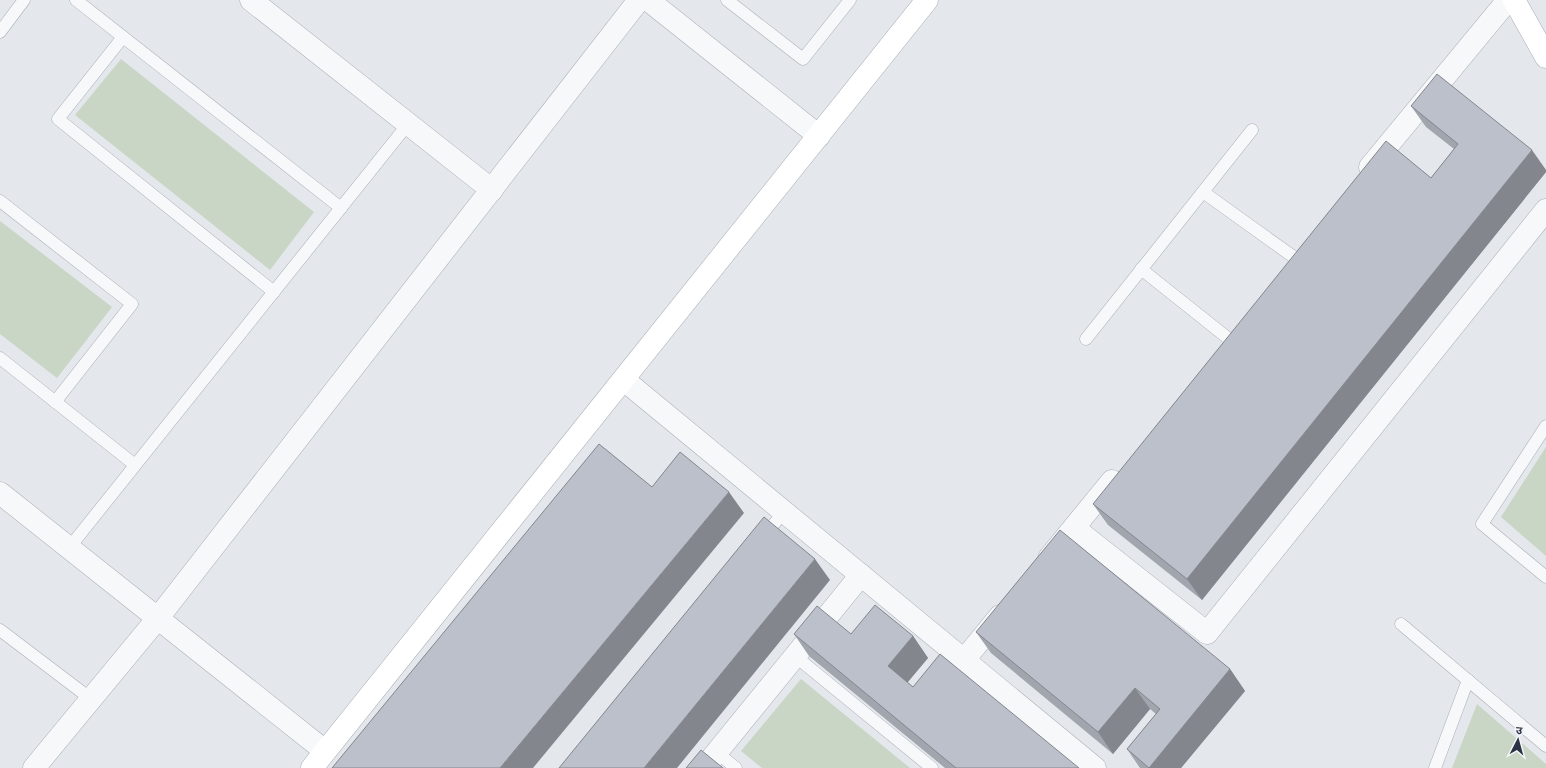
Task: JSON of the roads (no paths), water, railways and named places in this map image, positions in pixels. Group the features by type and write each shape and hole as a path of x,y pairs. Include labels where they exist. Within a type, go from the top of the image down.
{"street":[{"path":"251,0 492,190"},
{"path":"34,768 158,618 639,0"},
{"path":"648,0 819,136"},
{"path":"312,768 928,0"},
{"path":"1356,184 1508,0"},
{"path":"1514,0 1546,57"},
{"path":"1074,528 1207,634 1546,210"},
{"path":"1281,275 1300,252"},
{"path":"1214,357 1243,321"},
{"path":"624,380 1095,768"},
{"path":"1034,576 1124,467"},
{"path":"0,493 325,751"},
{"path":"710,760 861,575"},
{"path":"964,660 1014,600"}],"lane":[{"path":"0,32 24,0"},
{"path":"76,0 341,208"},
{"path":"727,0 803,59 850,0"},
{"path":"123,37 58,119 274,292"},
{"path":"69,548 408,124"},
{"path":"1086,339 1252,130"},
{"path":"1203,192 1300,252"},
{"path":"0,201 132,304 55,402"},
{"path":"1141,269 1229,339"},
{"path":"0,358 135,465"},
{"path":"1546,426 1482,524 1546,577"},
{"path":"753,548 784,512"},
{"path":"1401,624 1546,746"},
{"path":"0,630 91,700"},
{"path":"795,656 932,768"},
{"path":"1435,768 1468,680"},
{"path":"710,760 736,768"}]}
